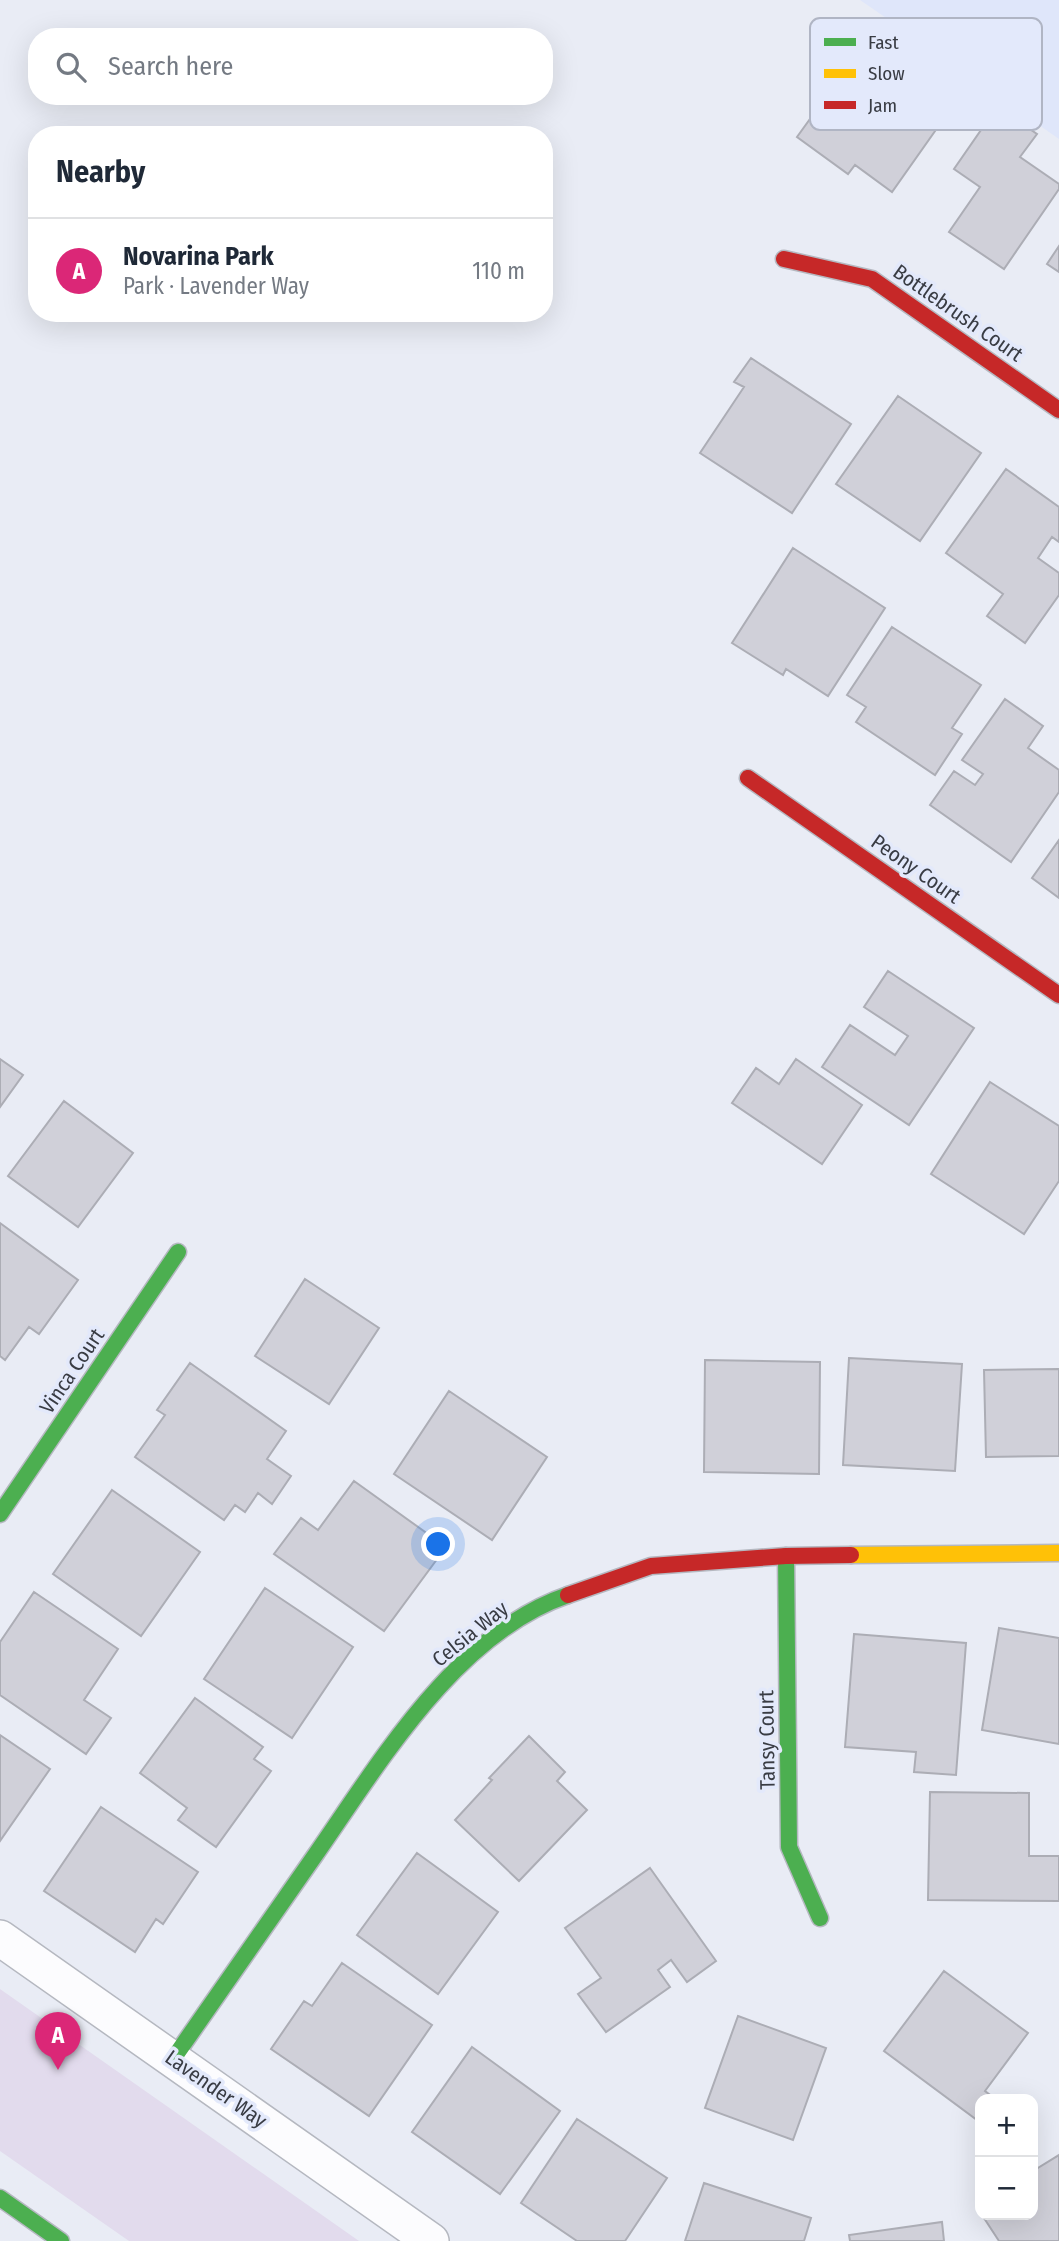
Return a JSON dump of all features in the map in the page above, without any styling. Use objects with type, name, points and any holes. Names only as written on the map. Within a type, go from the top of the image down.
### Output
[{"type":"street","name":"Bottlebrush Court","points":[[784,259],[872,279],[1059,410]]},
{"type":"street","name":"Peony Court","points":[[748,778],[1059,995]]},
{"type":"street","name":"Vinca Court","points":[[0,1514],[178,1252]]},
{"type":"street","name":"Celsia Way","points":[[173,2059],[403,1731],[441,1683],[505,1627],[558,1598],[651,1566],[786,1556],[1059,1553]]},
{"type":"street","name":"Tansy Court","points":[[786,1556],[789,1847],[820,1918]]},
{"type":"street","name":"Lavender Way","points":[[0,1938],[431,2241]]},
{"type":"street","points":[[0,2198],[61,2241]]},
{"type":"shaded area","points":[[860,0],[1059,0],[1059,139],[1042,127],[1042,18],[886,18]]},
{"type":"shaded area","points":[[0,1989],[359,2241],[129,2241],[0,2151]]},
{"type":"building","points":[[810,119],[810,130],[936,130],[892,192],[855,165],[848,174],[797,137]]},
{"type":"building","points":[[981,130],[1031,130],[1037,134],[1020,157],[1059,184],[1059,189],[1004,269],[949,232],[980,187],[954,169]]},
{"type":"building","points":[[1059,246],[1059,272],[1047,264]]},
{"type":"building","points":[[751,358],[851,424],[792,513],[700,453],[744,387],[734,382]]},
{"type":"building","points":[[898,396],[981,453],[920,541],[836,484]]},
{"type":"building","points":[[1006,469],[1059,507],[1059,542],[1052,537],[1038,558],[1059,573],[1059,595],[1025,643],[987,616],[1003,594],[946,553]]},
{"type":"building","points":[[793,548],[885,608],[828,696],[786,669],[783,675],[732,643]]},
{"type":"building","points":[[892,627],[981,685],[952,728],[962,734],[935,775],[856,722],[866,707],[847,695]]},
{"type":"building","points":[[1005,699],[1043,726],[1028,748],[1059,770],[1059,792],[1011,862],[930,805],[954,771],[975,785],[983,774],[962,760]]},
{"type":"building","points":[[1059,840],[1059,898],[1032,878]]},
{"type":"building","points":[[888,971],[974,1028],[909,1125],[822,1067],[850,1025],[895,1055],[908,1036],[864,1007]]},
{"type":"building","points":[[0,1059],[23,1075],[0,1107]]},
{"type":"building","points":[[796,1059],[862,1105],[822,1164],[732,1103],[756,1068],[779,1084]]},
{"type":"building","points":[[990,1082],[1059,1126],[1059,1181],[1024,1234],[931,1174]]},
{"type":"building","points":[[64,1101],[133,1153],[78,1227],[8,1176]]},
{"type":"building","points":[[0,1223],[78,1280],[39,1334],[29,1327],[5,1360],[0,1356]]},
{"type":"building","points":[[305,1279],[379,1328],[329,1404],[255,1356]]},
{"type":"building","points":[[849,1358],[962,1364],[955,1471],[843,1465]]},
{"type":"building","points":[[705,1360],[820,1362],[819,1474],[704,1472]]},
{"type":"building","points":[[190,1363],[286,1431],[267,1459],[291,1476],[272,1504],[258,1493],[245,1512],[235,1505],[224,1520],[135,1457],[165,1415],[157,1410]]},
{"type":"building","points":[[1059,1369],[1059,1456],[986,1457],[984,1370]]},
{"type":"building","points":[[449,1391],[547,1457],[492,1540],[394,1474]]},
{"type":"building","points":[[354,1481],[446,1547],[384,1631],[274,1554],[301,1518],[318,1530]]},
{"type":"building","points":[[112,1490],[200,1552],[141,1636],[53,1574]]},
{"type":"building","points":[[265,1588],[353,1647],[292,1738],[204,1679]]},
{"type":"building","points":[[34,1592],[118,1649],[84,1700],[111,1718],[86,1754],[0,1695],[0,1642]]},
{"type":"building","points":[[999,1628],[1059,1638],[1059,1744],[982,1730]]},
{"type":"building","points":[[854,1634],[966,1643],[956,1775],[914,1772],[916,1752],[845,1747]]},
{"type":"building","points":[[195,1698],[263,1747],[254,1759],[271,1771],[216,1847],[178,1820],[187,1808],[140,1773]]},
{"type":"building","points":[[0,1735],[50,1769],[0,1841]]},
{"type":"building","points":[[529,1736],[565,1772],[557,1781],[587,1810],[519,1881],[455,1820],[492,1780],[489,1778]]},
{"type":"building","points":[[930,1792],[1029,1793],[1029,1856],[1059,1856],[1059,1901],[928,1900]]},
{"type":"building","points":[[101,1807],[198,1872],[163,1924],[156,1919],[135,1952],[44,1891]]},
{"type":"building","points":[[417,1853],[498,1912],[438,1994],[357,1935]]},
{"type":"building","points":[[650,1868],[716,1961],[687,1982],[671,1960],[658,1970],[670,1987],[606,2032],[578,1994],[601,1978],[565,1928]]},
{"type":"building","points":[[342,1963],[432,2025],[369,2116],[271,2049],[304,2001],[312,2006]]},
{"type":"building","points":[[944,1971],[1028,2033],[985,2091],[989,2094],[975,2094],[975,2119],[884,2051]]},
{"type":"building","points":[[738,2016],[826,2048],[793,2140],[705,2108]]},
{"type":"building","points":[[472,2047],[560,2111],[500,2194],[412,2132]]},
{"type":"building","points":[[577,2119],[667,2178],[625,2241],[577,2241],[521,2203]]},
{"type":"building","points":[[1059,2155],[1059,2241],[999,2241],[985,2220],[1038,2220],[1038,2168]]},
{"type":"building","points":[[704,2183],[811,2218],[804,2241],[685,2241]]},
{"type":"building","points":[[942,2222],[944,2241],[850,2241],[849,2235]]},
{"type":"traffic: fast","points":[[0,1514],[178,1252]]},
{"type":"traffic: fast","points":[[786,1556],[789,1847],[820,1918]]},
{"type":"traffic: fast","points":[[173,2059],[367,1780],[424,1704],[456,1669],[490,1639],[528,1613],[568,1595]]},
{"type":"traffic: fast","points":[[0,2198],[61,2241]]},
{"type":"traffic: slow","points":[[851,1555],[1059,1553]]},
{"type":"traffic: jam","points":[[784,259],[872,279],[1059,410]]},
{"type":"traffic: jam","points":[[748,778],[1059,995]]},
{"type":"traffic: jam","points":[[568,1595],[651,1566],[786,1556],[851,1555]]},
{"type":"place","name":"Novarina Park","points":[[58,2070]]}]
